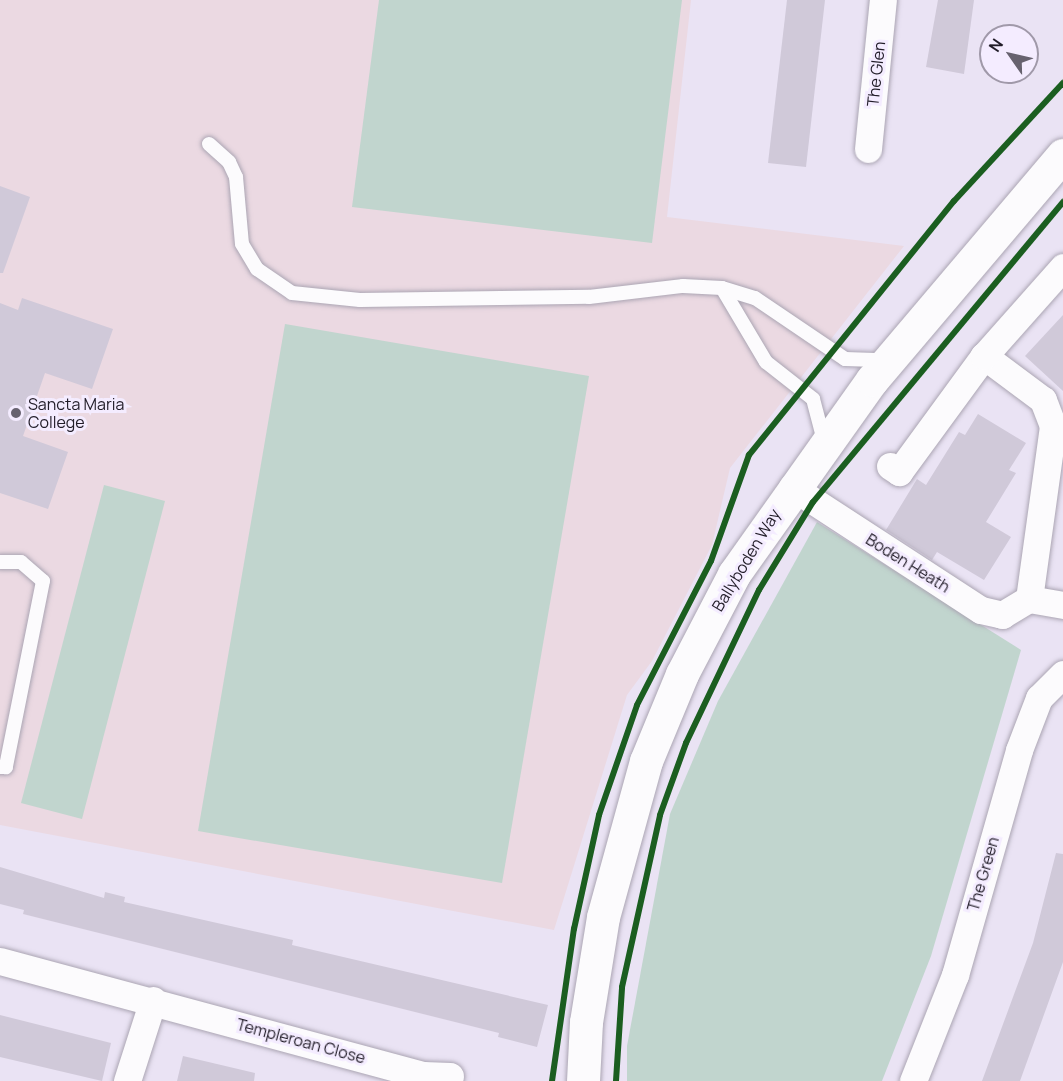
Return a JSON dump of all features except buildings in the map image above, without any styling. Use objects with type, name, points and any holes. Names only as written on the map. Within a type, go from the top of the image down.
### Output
[{"type":"main road","name":"Ballyboden Way","points":[[583,1081],[586,1022],[603,917],[646,761],[682,674],[734,574],[825,442],[888,360],[1063,154]]},
{"type":"street","name":"The Glen","points":[[868,149],[884,0]]},
{"type":"street","points":[[890,466],[899,472],[984,356],[1063,267]]},
{"type":"street","points":[[984,356],[1043,400],[1053,426],[1029,599],[1063,605]]},
{"type":"street","name":"Boden Heath","points":[[792,488],[981,609],[1002,615],[1029,599]]},
{"type":"street","name":"The Green","points":[[913,1081],[955,975],[1023,740],[1038,698],[1063,674]]},
{"type":"street","name":"Templeroan Close","points":[[0,961],[153,1000],[423,1075],[450,1076]]},
{"type":"street","points":[[127,1081],[153,1000]]},
{"type":"lane","points":[[209,144],[229,162],[236,177],[242,244],[257,269],[292,293],[360,300],[589,297],[683,286],[722,288],[755,298],[844,359],[888,360]]},
{"type":"lane","points":[[722,288],[766,362],[813,399],[825,442]]},
{"type":"lane","points":[[0,562],[21,562],[43,581],[6,767],[0,767]]},
{"type":"shaded area","name":"Sancta Maria College","points":[[0,0],[691,0],[667,217],[904,246],[730,468],[712,545],[652,661],[627,695],[554,930],[0,825]]},
{"type":"green space","points":[[379,0],[682,0],[652,243],[352,207]]},
{"type":"green space","points":[[285,324],[589,376],[502,883],[198,831]]},
{"type":"green space","points":[[104,485],[165,501],[82,819],[21,803]]},
{"type":"green space","points":[[817,522],[1021,650],[931,956],[882,1081],[627,1081],[627,1046],[670,814],[718,701]]},
{"type":"cycle path","points":[[552,1081],[574,929],[599,815],[637,705],[711,561],[749,455],[954,201],[1063,83]]},
{"type":"cycle path","points":[[616,1081],[622,987],[660,815],[686,743],[759,590],[813,502],[1063,202]]},
{"type":"place","name":"Sancta Maria College","points":[[16,413]]}]
